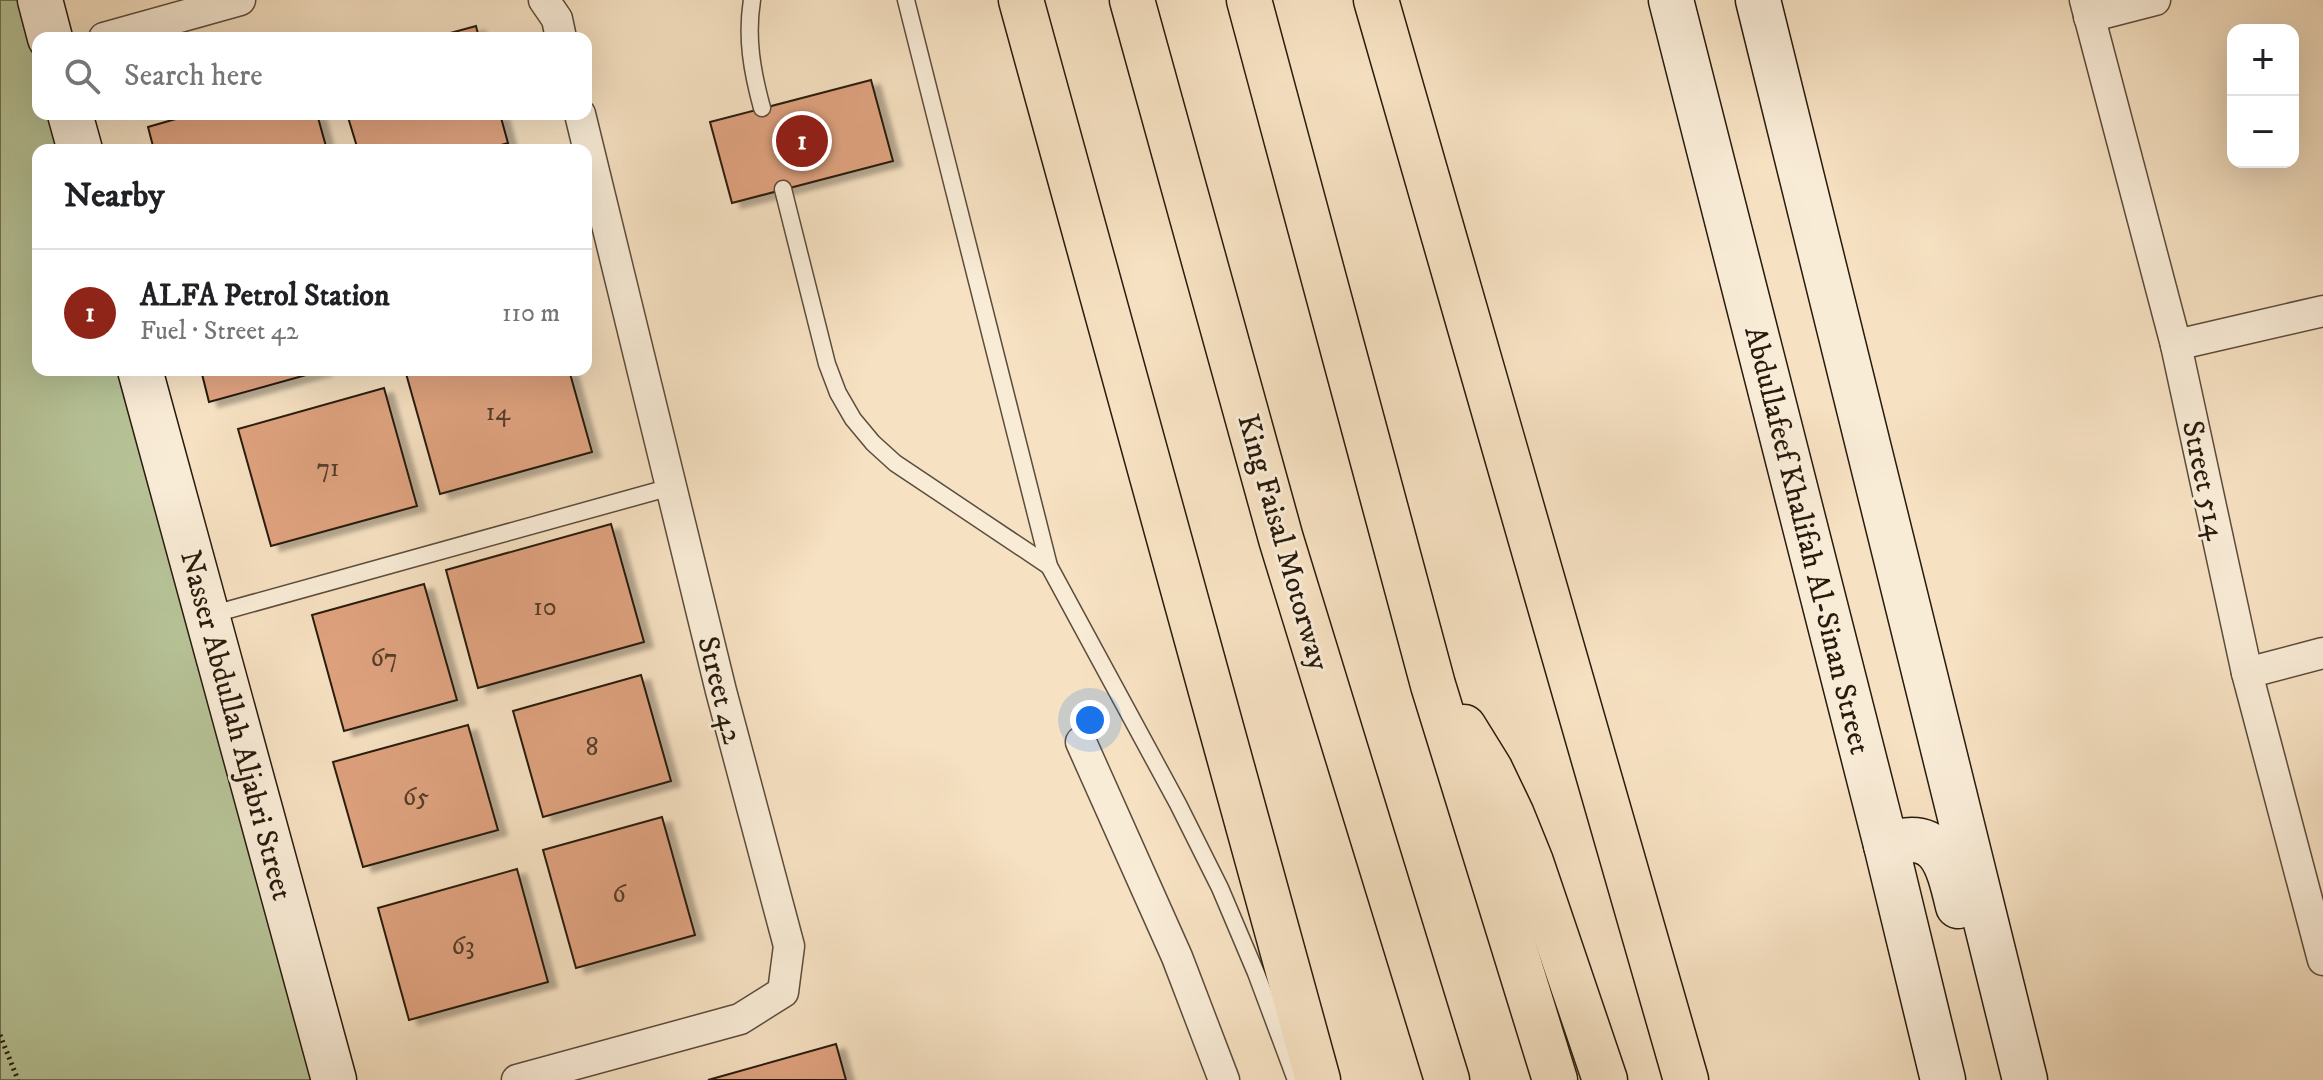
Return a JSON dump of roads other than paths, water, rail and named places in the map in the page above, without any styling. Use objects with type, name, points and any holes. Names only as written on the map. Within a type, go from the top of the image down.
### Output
[{"type":"main road","points":[[1021,0],[1318,1080]]},
{"type":"main road","name":"King Faisal Motorway","points":[[1132,0],[1281,539],[1447,1080]]},
{"type":"main road","points":[[1249,0],[1433,685],[1555,1080]]},
{"type":"main road","points":[[1376,0],[1686,1080]]},
{"type":"main road","points":[[1433,685],[1490,769],[1512,815],[1605,1080]]},
{"type":"street","points":[[40,0],[48,32]]},
{"type":"street","points":[[125,32],[240,0]]},
{"type":"street","points":[[544,0],[557,19],[560,32]]},
{"type":"street","name":"Abdullafeef Khalifah Al-Sinan Street","points":[[1671,0],[1943,1080]]},
{"type":"street","points":[[1758,0],[2023,1080]]},
{"type":"street","points":[[2087,9],[2155,0]]},
{"type":"street","name":"Street 514","points":[[2087,9],[2176,345],[2247,673],[2323,960]]},
{"type":"street","points":[[72,120],[78,144]]},
{"type":"street","name":"Street 42","points":[[581,120],[587,144]]},
{"type":"street","name":"Street 42","points":[[517,1080],[740,1019],[783,992],[789,946],[721,691],[592,163]]},
{"type":"street","points":[[2176,345],[2323,311]]},
{"type":"street","name":"Nasser Abdullah Aljabri Street","points":[[142,376],[334,1080]]},
{"type":"street","points":[[2247,673],[2323,653]]},
{"type":"street","points":[[1081,742],[1177,957],[1224,1080]]},
{"type":"street","points":[[1886,845],[1914,840],[1928,844],[1945,859],[1980,995],[1991,1026],[2023,1080]]},
{"type":"lane","points":[[752,0],[749,51],[762,108]]},
{"type":"lane","points":[[906,0],[1049,566],[1220,888],[1296,1080]]},
{"type":"lane","points":[[783,189],[827,364],[838,393],[853,419],[895,463],[1049,566]]},
{"type":"lane","points":[[207,616],[671,487]]},
{"type":"place","name":"ALFA Petrol Station","points":[[802,141]]}]
